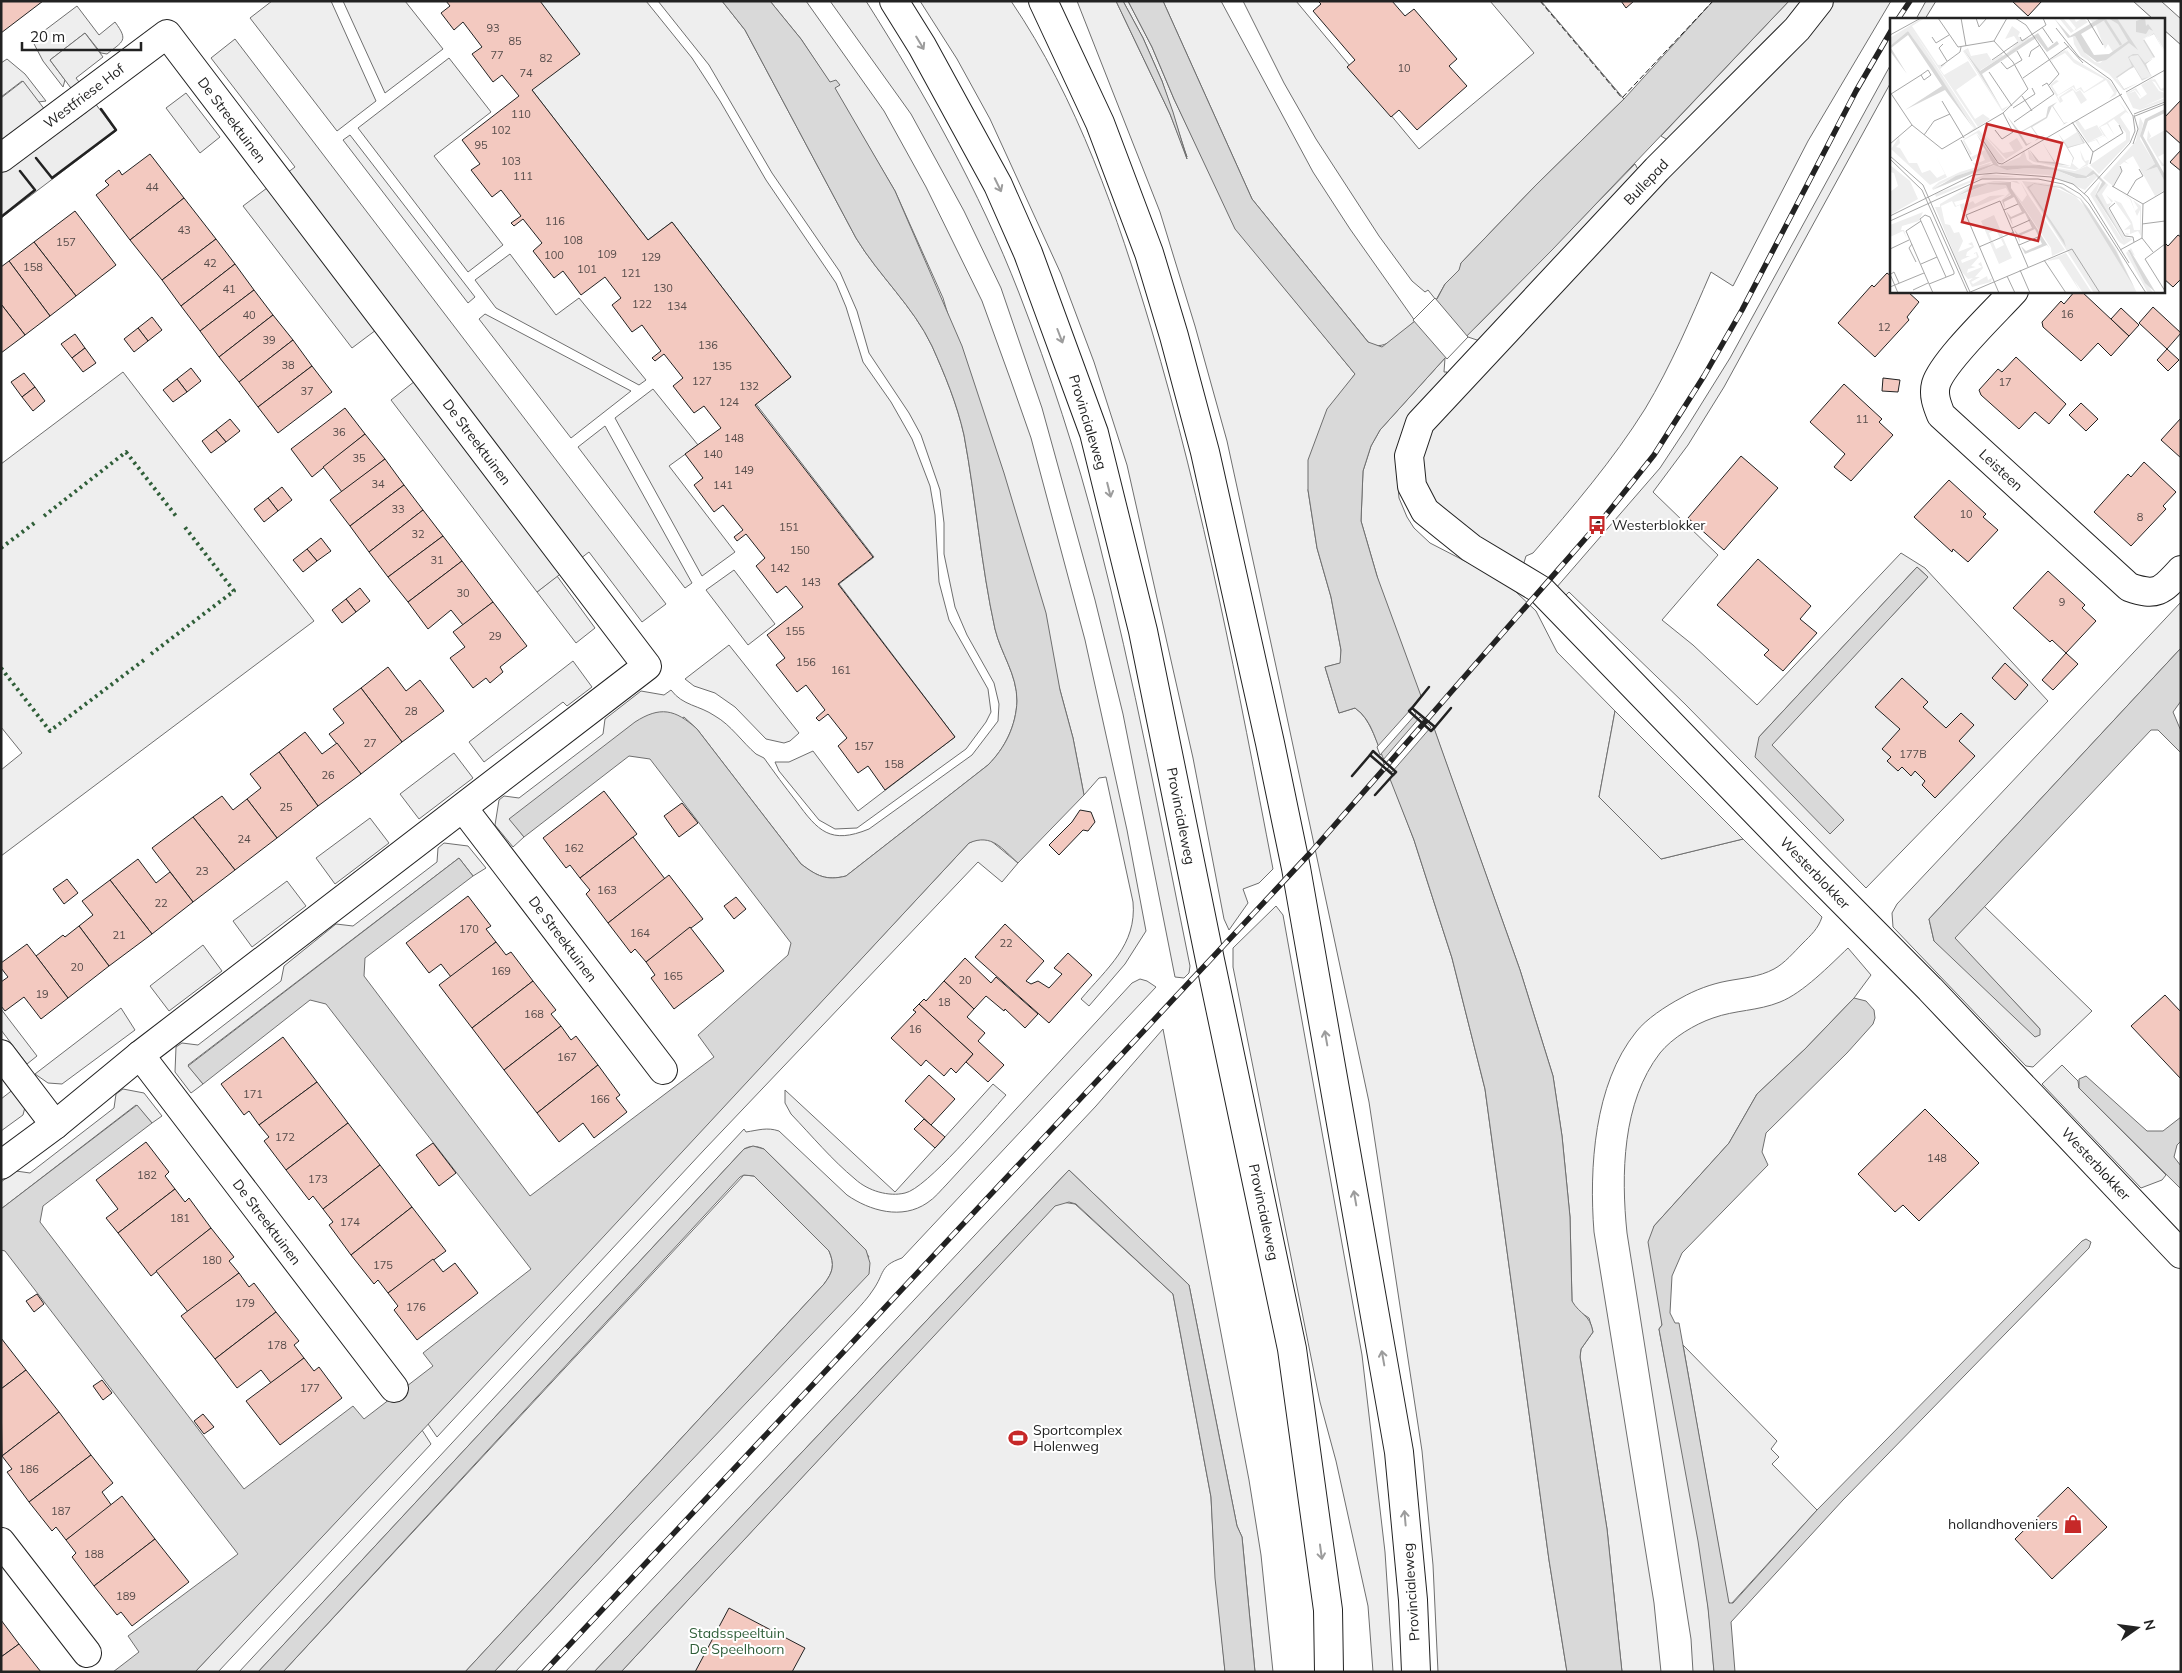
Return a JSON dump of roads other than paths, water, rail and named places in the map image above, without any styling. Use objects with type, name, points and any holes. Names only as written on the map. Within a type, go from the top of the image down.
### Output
[{"type":"street","name":"Provincialeweg","points":[[894,1],[922,46],[998,185],[1028,253],[1094,432],[1143,631],[1292,1349],[1328,1610],[1329,1672]]},
{"type":"street","name":"Provincialeweg","points":[[1043,1],[1100,124],[1152,262],[1205,452],[1264,714],[1297,878],[1399,1452],[1413,1600],[1416,1672]]},
{"type":"street","name":"Bullepad","points":[[1474,363],[1658,169],[1797,29],[1819,1]]},
{"type":"street","name":"Westfriese Hof","points":[[1,158],[167,34]]},
{"type":"street","name":"De Streektuinen","points":[[1,1165],[55,1125],[140,1055],[647,666],[167,34]]},
{"type":"street","name":"Leisteen","points":[[2013,292],[1944,368],[1936,385],[1936,400],[1941,415],[2129,587],[2147,594],[2165,588],[2181,570]]},
{"type":"street","name":"Westerblokker","points":[[1474,363],[1420,424],[1409,456],[1412,486],[1426,511],[1470,548],[1541,590],[1930,989],[2181,1254]]},
{"type":"street","name":"De Streektuinen","points":[[463,808],[663,1070]]},
{"type":"street","points":[[1,1054],[55,1125]]},
{"type":"street","name":"De Streektuinen","points":[[140,1055],[394,1388]]},
{"type":"street","points":[[1,1542],[87,1653]]},
{"type":"railway","points":[[1899,18],[1910,1]]},
{"type":"railway","points":[[544,1672],[1312,851],[1606,515],[1654,455],[1704,376],[1742,310],[1856,91],[1890,33]]},
{"type":"place","name":"Westerblokker","points":[[1597,525]]},
{"type":"place","name":"Sportcomplex Holenweg","points":[[1018,1438]]},
{"type":"place","name":"hollandhoveniers","points":[[2073,1524]]},
{"type":"park label","name":"Stadsspeeltuin De Speelhoorn","points":[[737,1642]]}]
